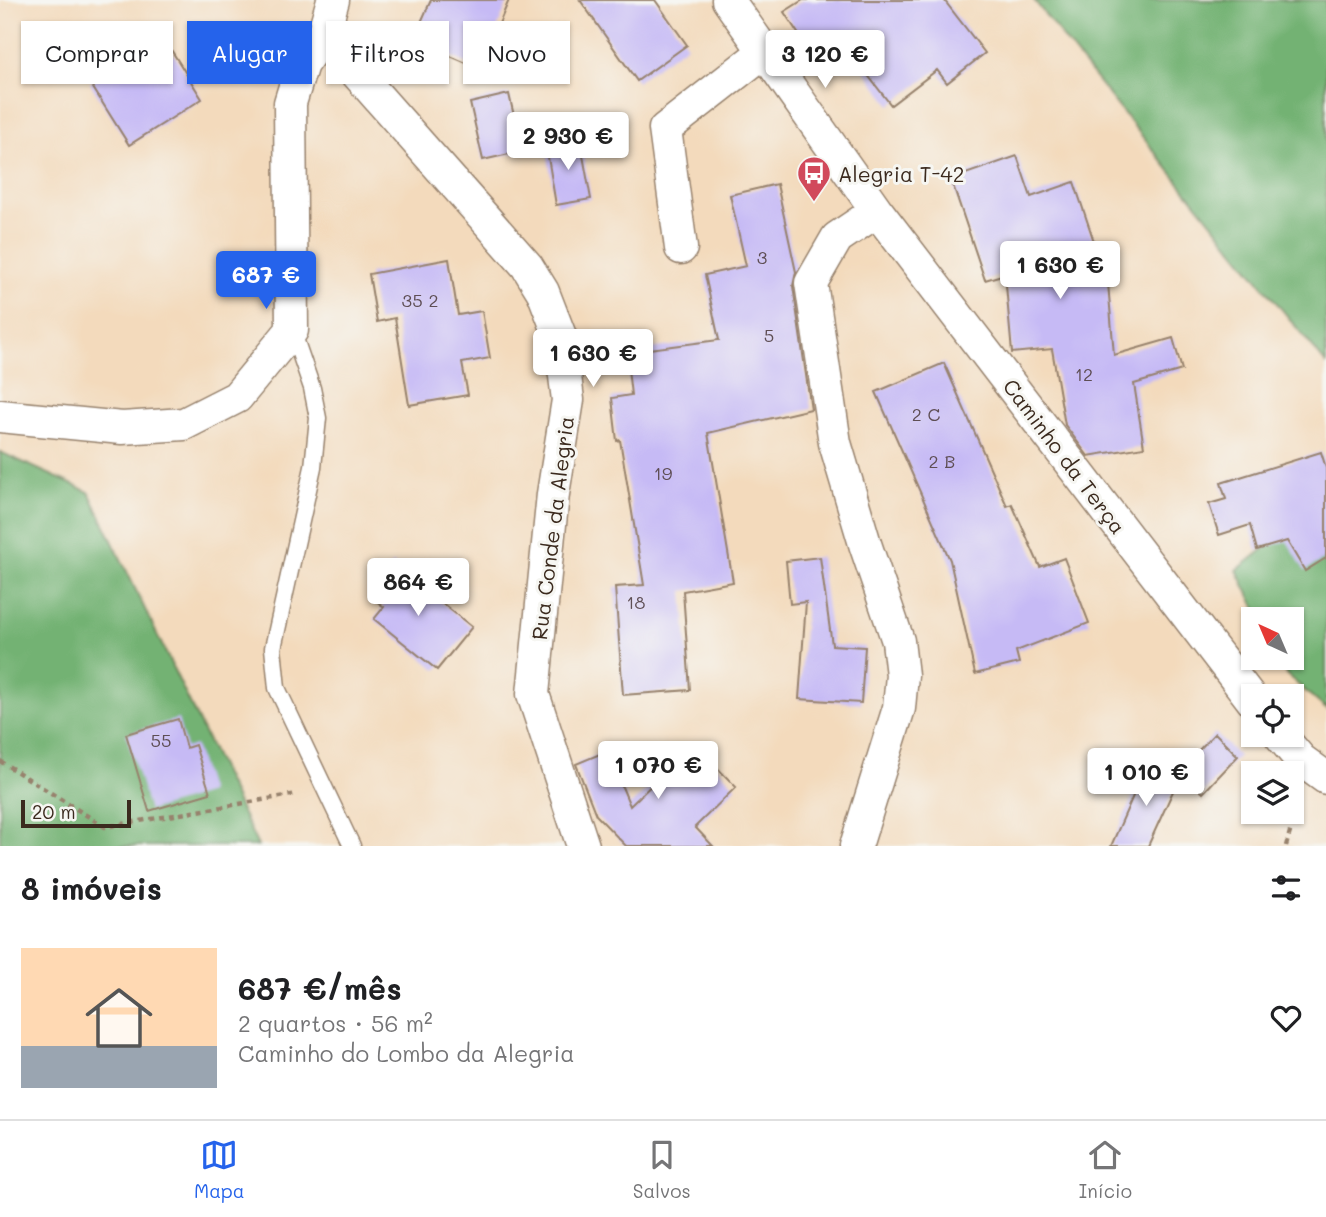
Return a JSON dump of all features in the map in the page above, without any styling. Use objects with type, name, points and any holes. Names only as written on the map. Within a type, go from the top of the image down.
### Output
[{"type":"street","points":[[0,416],[122,428],[184,424],[237,397],[292,330],[290,103],[302,64],[323,35],[333,0]]},
{"type":"street","name":"Caminho da Terça","points":[[728,0],[877,211],[1241,685]]},
{"type":"street","name":"Rua Conde da Alegria","points":[[323,35],[527,266],[542,292],[560,336],[568,400],[553,494],[533,694],[583,846]]},
{"type":"street","points":[[681,248],[665,129],[765,51]]},
{"type":"street","points":[[856,846],[899,708],[902,674],[898,640],[865,544],[835,443],[811,283],[837,239],[877,211]]},
{"type":"street","points":[[1290,747],[1301,760],[1326,778]]},
{"type":"lane","points":[[292,330],[312,388],[318,418],[313,467],[273,648],[277,688],[352,846]]},
{"type":"path","points":[[0,761],[105,827],[326,789]]},
{"type":"path","points":[[1286,846],[1292,824]]},
{"type":"green space","points":[[1034,0],[1326,0],[1326,364],[1074,52]]},
{"type":"green space","points":[[0,452],[89,492],[258,846],[0,846]]},
{"type":"green space","points":[[1326,500],[1326,709],[1304,690],[1304,684],[1297,684],[1285,670],[1304,670],[1304,607],[1255,607],[1237,570]]},
{"type":"building","points":[[431,0],[509,0],[500,21],[463,21],[463,62],[449,56],[449,21],[422,21]]},
{"type":"building","points":[[580,0],[655,0],[687,45],[637,81]]},
{"type":"building","points":[[803,0],[944,0],[985,53],[947,83],[937,70],[891,105],[839,38],[813,56],[784,12]]},
{"type":"building","points":[[173,53],[187,75],[187,84],[193,84],[202,99],[129,145],[91,84],[173,84]]},
{"type":"building","points":[[509,94],[522,151],[483,160],[470,103]]},
{"type":"building","points":[[580,139],[591,199],[556,205],[546,145]]},
{"type":"building","points":[[1017,156],[1031,197],[1074,182],[1108,283],[1114,355],[1173,338],[1182,370],[1134,384],[1144,447],[1088,456],[1065,425],[1052,349],[1012,353],[1005,274],[985,280],[951,179]]},
{"type":"building","points":[[777,184],[796,272],[793,286],[811,409],[708,433],[733,582],[683,591],[690,690],[623,695],[615,587],[644,585],[620,440],[617,441],[612,398],[631,395],[626,352],[719,340],[705,275],[746,266],[730,195]]},
{"type":"building","points":[[449,259],[458,315],[482,311],[490,358],[462,363],[468,395],[409,405],[395,318],[377,322],[369,274]]},
{"type":"building","points":[[944,363],[1007,506],[1012,504],[1040,567],[1064,558],[1089,623],[1016,651],[1019,663],[975,674],[950,560],[876,392]]},
{"type":"building","points":[[1321,452],[1326,468],[1326,558],[1305,571],[1287,541],[1257,550],[1250,525],[1219,535],[1209,504],[1226,499],[1221,483]]},
{"type":"building","points":[[820,557],[832,645],[865,647],[861,703],[799,699],[806,602],[790,604],[786,561]]},
{"type":"building","points":[[393,564],[472,627],[437,670],[374,619],[384,607],[369,595]]},
{"type":"building","points":[[178,719],[186,748],[195,745],[210,793],[149,811],[126,734]]},
{"type":"building","points":[[1215,733],[1238,756],[1203,793],[1179,771]]},
{"type":"building","points":[[694,744],[736,787],[695,827],[713,846],[626,846],[596,815],[576,764],[607,751],[630,806]]},
{"type":"building","points":[[1147,764],[1179,778],[1148,846],[1111,846]]},
{"type":"place","name":"Alegria T-42","points":[[814,203]]}]
